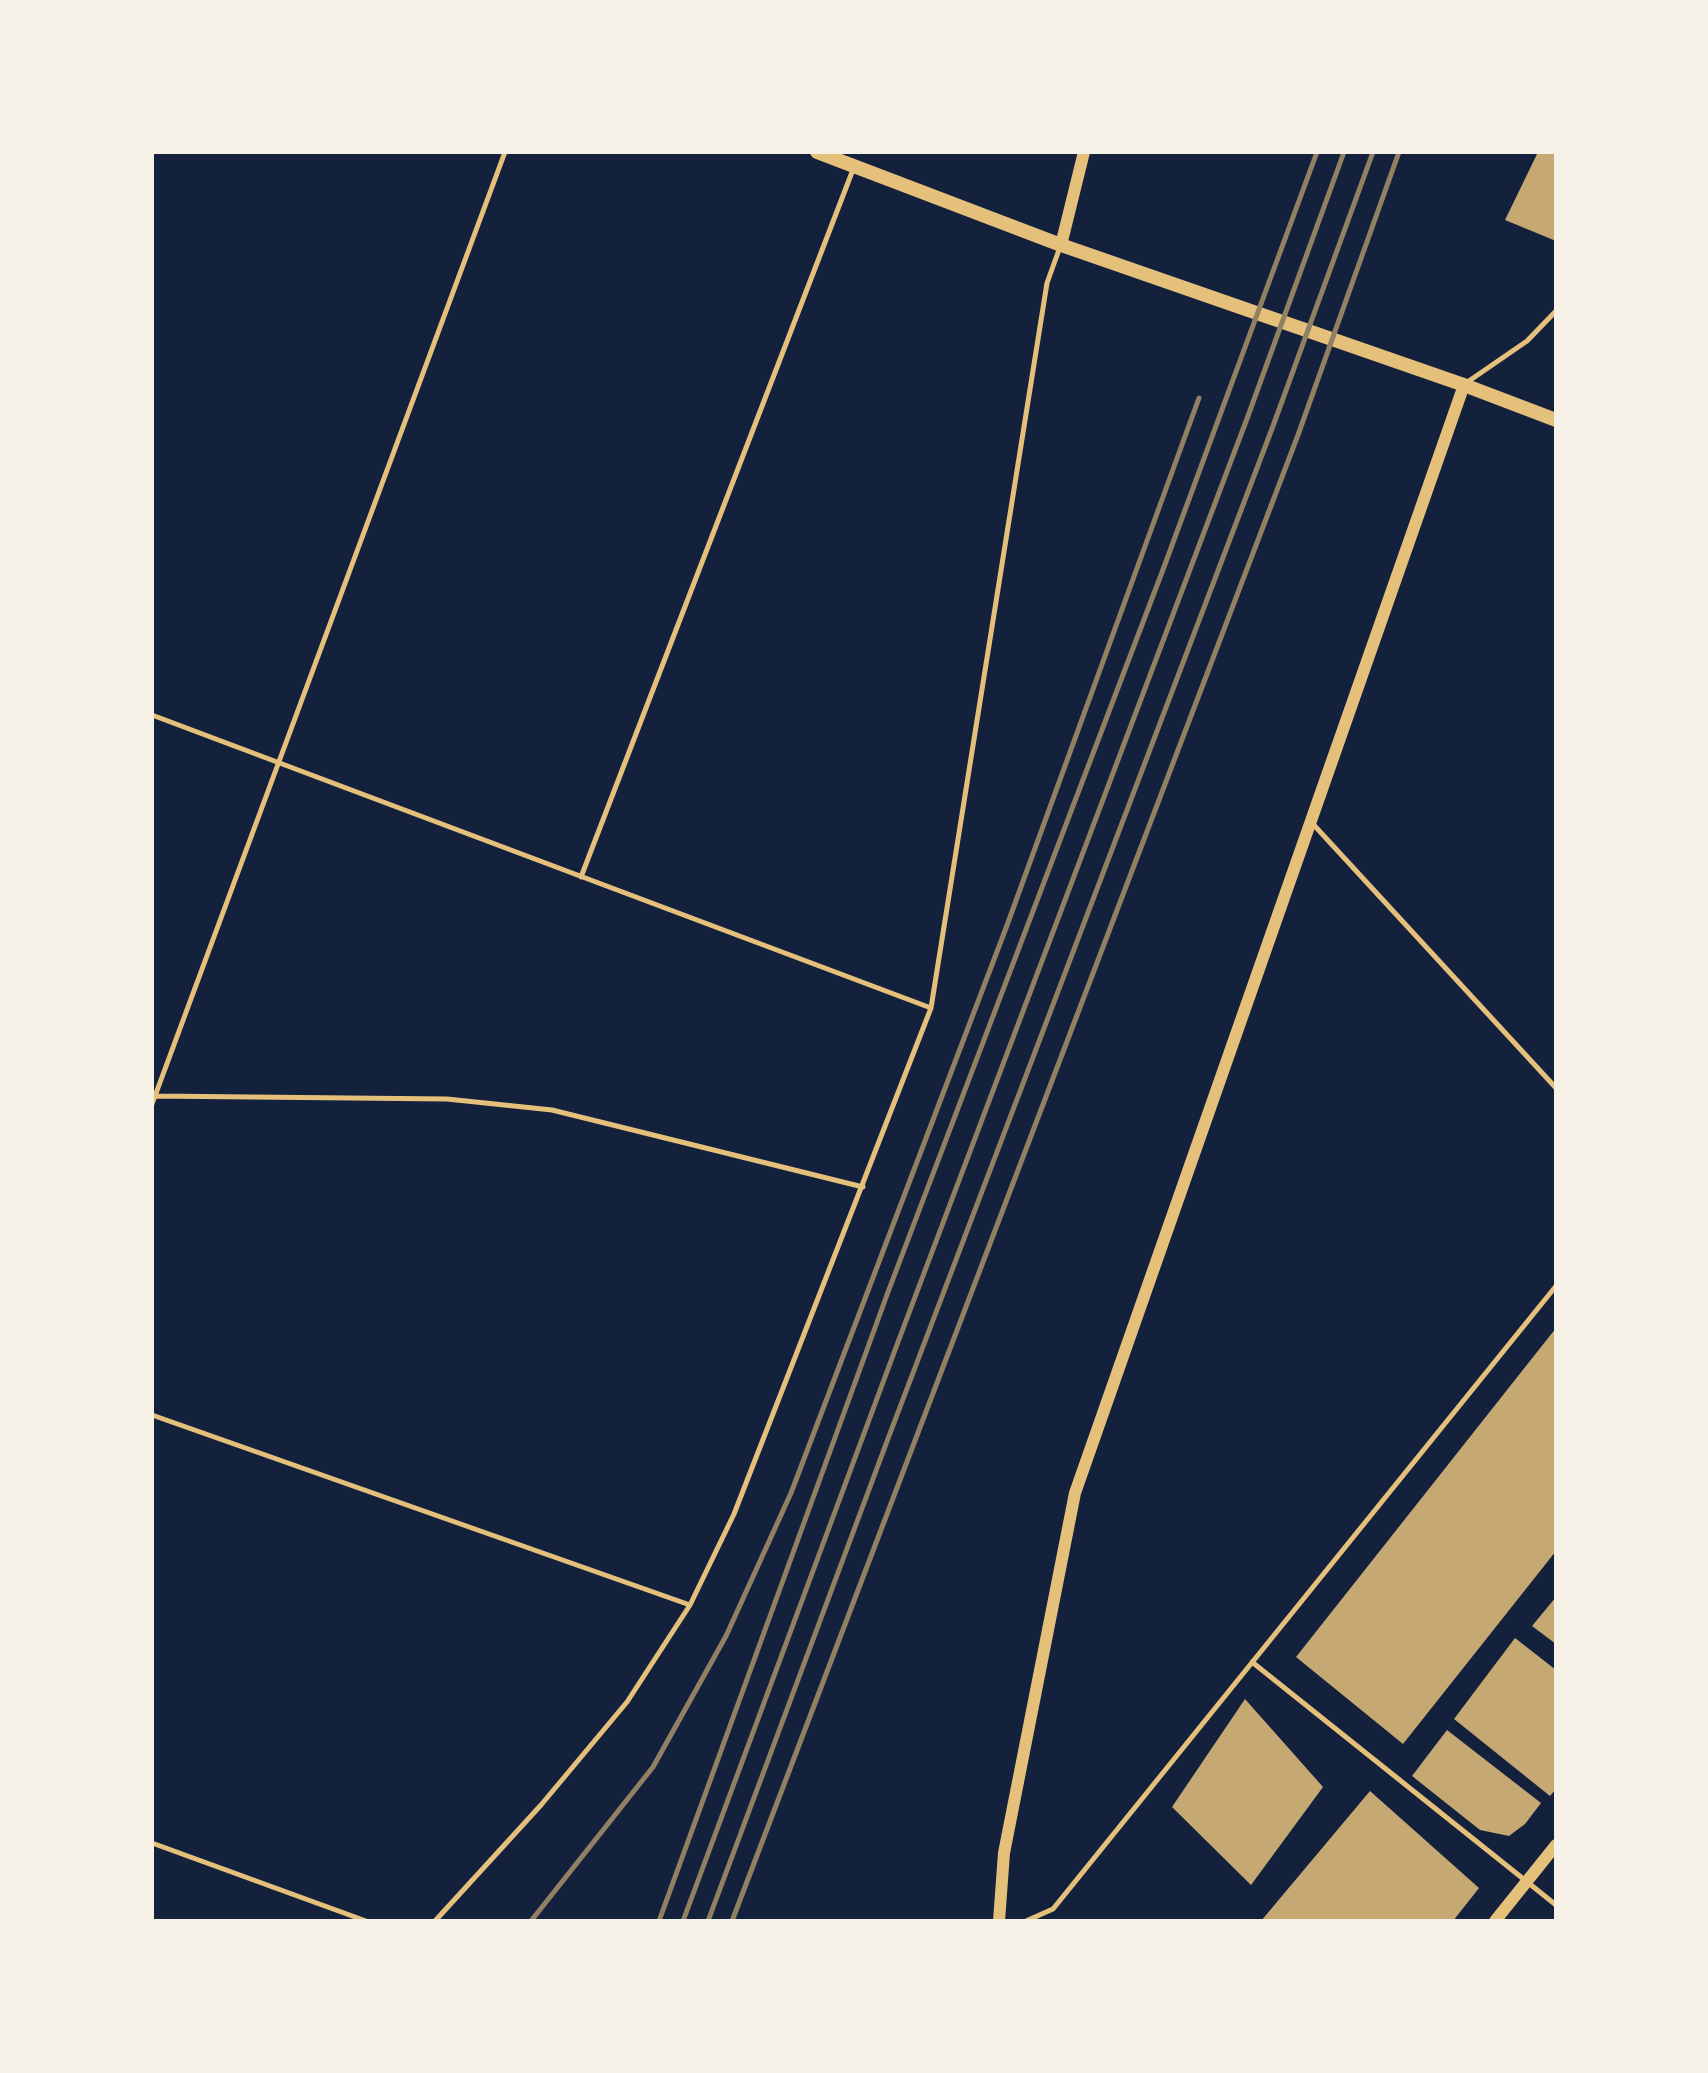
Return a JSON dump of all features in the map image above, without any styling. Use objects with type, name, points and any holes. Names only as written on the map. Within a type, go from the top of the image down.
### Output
[{"type":"main road","points":[[817,152],[1061,244],[1464,384],[1556,420]]},
{"type":"street","points":[[1061,244],[1084,152]]},
{"type":"street","points":[[999,1921],[1004,1853],[1075,1493],[1464,384]]},
{"type":"street","points":[[1495,1921],[1556,1845]]},
{"type":"lane","points":[[152,1104],[505,152]]},
{"type":"lane","points":[[581,877],[854,166]]},
{"type":"lane","points":[[435,1921],[541,1805],[627,1702],[690,1605],[734,1514],[931,1008],[1047,283],[1061,244]]},
{"type":"lane","points":[[1464,384],[1527,341],[1556,311]]},
{"type":"lane","points":[[152,715],[931,1008]]},
{"type":"lane","points":[[1310,821],[1556,1088]]},
{"type":"lane","points":[[155,1096],[447,1099],[552,1110],[863,1188]]},
{"type":"lane","points":[[1026,1921],[1053,1909],[1556,1286]]},
{"type":"lane","points":[[152,1415],[690,1605]]},
{"type":"lane","points":[[1252,1662],[1556,1905]]},
{"type":"lane","points":[[152,1843],[366,1921]]},
{"type":"building","points":[[1538,152],[1556,152],[1556,241],[1505,220]]},
{"type":"building","points":[[1556,1328],[1556,1551],[1403,1744],[1296,1657]]},
{"type":"building","points":[[1556,1597],[1556,1644],[1532,1626]]},
{"type":"building","points":[[1515,1638],[1556,1670],[1556,1789],[1550,1796],[1454,1719]]},
{"type":"building","points":[[1245,1699],[1323,1787],[1251,1885],[1172,1807]]},
{"type":"building","points":[[1447,1730],[1541,1803],[1525,1824],[1509,1836],[1480,1830],[1412,1776]]},
{"type":"building","points":[[1370,1791],[1479,1888],[1453,1921],[1261,1921]]},
{"type":"railway","points":[[659,1921],[888,1292],[1164,567],[1317,152]]},
{"type":"railway","points":[[683,1921],[898,1342],[1248,416],[1344,152]]},
{"type":"railway","points":[[708,1921],[889,1436],[1273,426],[1373,152]]},
{"type":"railway","points":[[732,1921],[1298,435],[1399,152]]},
{"type":"railway","points":[[531,1921],[653,1767],[726,1636],[791,1493],[1006,928],[1199,398]]}]
